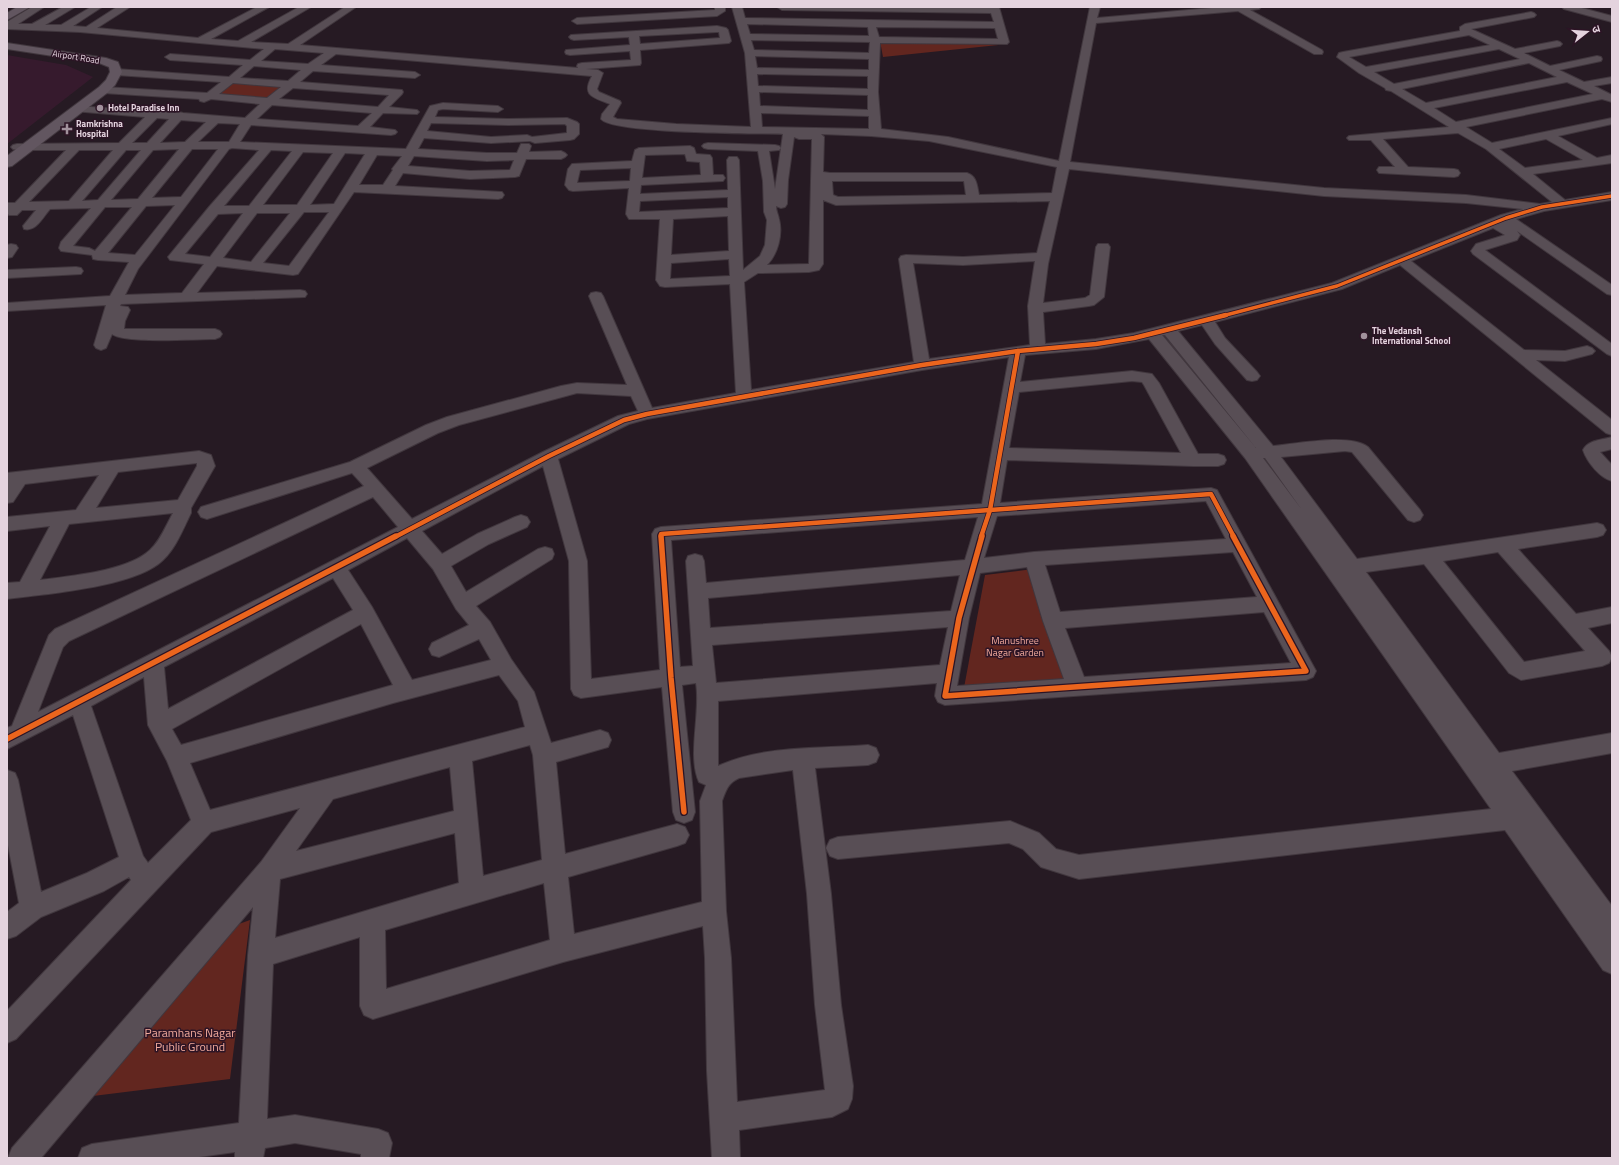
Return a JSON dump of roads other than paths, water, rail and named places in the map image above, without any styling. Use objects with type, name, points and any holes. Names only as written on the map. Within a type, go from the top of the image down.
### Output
[{"type":"main road","points":[[7,12],[17,7]]},
{"type":"main road","points":[[7,17],[26,7]]},
{"type":"main road","name":"Airport Road","points":[[7,46],[102,60],[114,65],[116,72],[111,82],[103,90],[22,147],[7,155]]},
{"type":"main road","name":"Airport Road","points":[[7,51],[86,62],[103,67],[106,73],[103,82],[22,147],[7,163]]},
{"type":"street","points":[[7,26],[39,7]]},
{"type":"street","points":[[87,30],[125,7],[122,7]]},
{"type":"street","points":[[200,41],[264,7]]},
{"type":"street","points":[[240,44],[306,7]]},
{"type":"street","points":[[289,48],[351,7]]},
{"type":"street","points":[[578,66],[637,65],[633,7]]},
{"type":"street","points":[[577,21],[717,13],[720,11],[720,7]]},
{"type":"street","points":[[737,7],[750,53],[757,130]]},
{"type":"street","points":[[745,36],[1004,42],[994,8],[782,7]]},
{"type":"street","points":[[1038,349],[1036,335],[1037,284],[1064,165],[1095,7]]},
{"type":"street","points":[[1092,21],[1256,7]]},
{"type":"street","points":[[1568,7],[1580,7]]},
{"type":"street","points":[[1568,7],[1612,19]]},
{"type":"street","points":[[36,26],[70,8],[94,9]]},
{"type":"street","points":[[870,8],[871,24],[875,40],[873,73],[875,132]]},
{"type":"street","points":[[1235,8],[1318,52]]},
{"type":"street","points":[[63,28],[94,9]]},
{"type":"street","points":[[1531,15],[1464,28],[1608,97]]},
{"type":"street","points":[[741,21],[999,25]]},
{"type":"street","points":[[7,26],[63,28],[200,41],[431,58],[598,73],[591,88],[595,94],[616,103],[606,117],[615,122],[673,128],[757,130],[788,138]]},
{"type":"street","points":[[570,52],[726,41],[723,30],[720,29],[574,37]]},
{"type":"street","points":[[1470,32],[1343,55],[1342,57],[1390,88],[1460,127],[1490,146],[1562,203]]},
{"type":"street","points":[[1482,37],[1496,34]]},
{"type":"street","points":[[1515,52],[1558,44]]},
{"type":"street","points":[[1363,71],[1500,46]]},
{"type":"street","points":[[89,252],[66,246],[149,146],[180,115],[231,80],[272,47]]},
{"type":"street","points":[[101,345],[121,300],[132,268],[185,202],[225,147],[232,145],[248,121],[269,102],[311,67],[334,51]]},
{"type":"street","points":[[750,53],[875,56]]},
{"type":"street","points":[[170,57],[415,75]]},
{"type":"street","points":[[362,129],[431,58]]},
{"type":"street","points":[[1550,69],[1597,59]]},
{"type":"street","points":[[1390,88],[1531,60]]},
{"type":"street","points":[[751,71],[873,73]]},
{"type":"street","points":[[116,72],[398,92]]},
{"type":"street","points":[[1423,107],[1569,78]]},
{"type":"street","points":[[1585,86],[1612,80]]},
{"type":"street","points":[[753,89],[873,92]]},
{"type":"street","points":[[103,90],[209,96],[269,102],[413,112]]},
{"type":"street","points":[[1353,138],[1460,127],[1608,97]]},
{"type":"street","points":[[387,189],[398,169],[410,153],[434,108],[439,106],[498,109]]},
{"type":"street","points":[[77,109],[180,115],[391,132]]},
{"type":"street","points":[[754,109],[874,113]]},
{"type":"street","points":[[398,169],[470,175],[515,173],[525,157],[531,139],[536,110]]},
{"type":"street","points":[[44,225],[66,205],[155,114]]},
{"type":"street","points":[[139,259],[98,256],[189,145],[216,118]]},
{"type":"street","points":[[419,134],[491,140],[569,138],[572,137],[573,134],[573,124],[571,122],[428,120]]},
{"type":"street","points":[[1490,146],[1612,121]]},
{"type":"street","points":[[715,133],[788,138],[875,132],[941,139],[1034,161],[1064,165],[1324,192],[1466,199],[1542,206]]},
{"type":"street","points":[[1548,135],[1596,162]]},
{"type":"street","points":[[708,146],[763,148],[788,138],[815,136],[818,138],[816,264],[814,267],[809,268],[755,269]]},
{"type":"street","points":[[1374,136],[1405,171]]},
{"type":"street","points":[[773,220],[780,214],[782,180],[788,138]]},
{"type":"street","points":[[22,147],[232,145],[487,157],[561,155]]},
{"type":"street","points":[[268,146],[175,257],[214,260],[254,267],[293,271],[338,208],[373,151]]},
{"type":"street","points":[[7,219],[12,207],[76,147]]},
{"type":"street","points":[[186,297],[255,209],[300,148]]},
{"type":"street","points":[[667,215],[663,280],[665,283],[738,280],[755,269],[766,258],[772,249],[773,220],[770,212],[768,181],[763,148]]},
{"type":"street","points":[[254,267],[265,251],[301,208],[341,150]]},
{"type":"street","points":[[707,178],[706,158],[691,158],[689,150],[640,151],[637,164],[632,216],[734,212]]},
{"type":"street","points":[[1524,172],[1612,159]]},
{"type":"street","points":[[733,160],[732,177],[735,250],[744,397]]},
{"type":"street","points":[[637,164],[576,167],[574,169],[571,185],[573,187],[732,177]]},
{"type":"street","points":[[1383,170],[1454,173]]},
{"type":"street","points":[[973,199],[970,180],[968,177],[825,175],[827,197],[830,200],[973,199],[1057,197]]},
{"type":"street","points":[[768,181],[782,180]]},
{"type":"street","points":[[350,188],[498,195]]},
{"type":"street","points":[[633,198],[733,193]]},
{"type":"street","points":[[13,736],[549,456],[624,420],[647,414],[922,365],[1018,351],[1096,344],[1161,332],[1337,286],[1500,220],[1542,206],[1612,196]]},
{"type":"street","points":[[12,207],[185,202]]},
{"type":"street","points":[[29,226],[46,206]]},
{"type":"street","points":[[213,210],[338,208]]},
{"type":"street","points":[[1500,220],[1612,291]]},
{"type":"street","points":[[1500,220],[1511,233],[1512,237],[1481,247],[1478,251],[1612,351]]},
{"type":"street","points":[[1036,308],[1090,302],[1095,300],[1097,297],[1103,247]]},
{"type":"street","points":[[664,254],[735,250]]},
{"type":"street","points":[[922,365],[906,259],[963,261],[1042,257]]},
{"type":"street","points":[[1402,260],[1612,429]]},
{"type":"street","points":[[7,274],[76,271]]},
{"type":"street","points":[[7,307],[186,297],[300,294]]},
{"type":"street","points":[[596,296],[647,414]]},
{"type":"street","points":[[121,300],[116,325],[118,332],[138,335],[215,334]]},
{"type":"street","points":[[1206,320],[1220,341],[1252,376]]},
{"type":"street","points":[[1161,332],[1353,567],[1612,927]]},
{"type":"street","points":[[684,812],[670,678],[661,534],[990,509],[1211,494],[1237,545],[1306,671],[945,696],[959,618],[972,567],[990,509],[1018,351]]},
{"type":"street","points":[[1521,355],[1565,356],[1587,351]]},
{"type":"street","points":[[1012,388],[1132,376],[1147,378],[1193,460]]},
{"type":"street","points":[[207,512],[356,466],[432,429],[453,421],[561,391],[577,388],[637,391]]},
{"type":"street","points":[[1612,443],[1596,447],[1591,450],[1593,456],[1612,475]]},
{"type":"street","points":[[1260,453],[1345,445],[1357,447],[1414,515]]},
{"type":"street","points":[[1260,453],[1511,818],[1612,960]]},
{"type":"street","points":[[999,454],[1218,460]]},
{"type":"street","points":[[549,456],[578,561],[582,689],[704,673]]},
{"type":"street","points":[[7,497],[14,479],[199,457],[205,459],[206,466],[182,508],[182,513],[160,551],[153,559],[143,565],[122,573],[7,591]]},
{"type":"street","points":[[356,466],[409,530],[440,564],[463,604],[482,628],[504,665],[527,698],[544,755],[563,949]]},
{"type":"street","points":[[26,589],[72,518],[113,467]]},
{"type":"street","points":[[13,736],[52,647],[62,636],[374,489]]},
{"type":"street","points":[[7,524],[175,506],[182,508]]},
{"type":"street","points":[[440,564],[484,539],[521,522]]},
{"type":"street","points":[[1353,567],[1597,530]]},
{"type":"street","points":[[697,591],[972,567],[1034,559],[1237,545]]},
{"type":"street","points":[[1503,545],[1607,662]]},
{"type":"street","points":[[463,604],[545,554]]},
{"type":"street","points":[[1428,556],[1519,670],[1523,671],[1607,662]]},
{"type":"street","points":[[1034,559],[1053,621],[1078,686]]},
{"type":"street","points":[[695,561],[704,673],[708,693],[706,750],[707,776]]},
{"type":"street","points":[[337,568],[365,613],[407,690]]},
{"type":"street","points":[[1053,621],[1269,604]]},
{"type":"street","points":[[159,725],[365,613]]},
{"type":"street","points":[[1572,623],[1612,615]]},
{"type":"street","points":[[702,637],[959,618]]},
{"type":"street","points":[[439,649],[482,628]]},
{"type":"street","points":[[153,663],[159,725],[176,757],[204,823]]},
{"type":"street","points":[[176,757],[407,690],[504,665]]},
{"type":"street","points":[[708,693],[949,673]]},
{"type":"street","points":[[80,702],[140,872]]},
{"type":"street","points":[[7,1030],[140,872],[204,823],[538,733]]},
{"type":"street","points":[[544,755],[600,740]]},
{"type":"street","points":[[1495,764],[1612,743]]},
{"type":"street","points":[[460,754],[472,891]]},
{"type":"street","points":[[726,1158],[718,958],[714,911],[715,897],[711,801],[714,790],[725,774],[736,769],[769,762],[868,756]]},
{"type":"street","points":[[724,1118],[779,1109],[826,1104],[838,1099],[839,1086],[828,1005],[819,902],[803,760]]},
{"type":"street","points":[[7,780],[32,908]]},
{"type":"street","points":[[22,1158],[269,870],[326,790]]},
{"type":"street","points":[[838,848],[1010,832],[1031,841],[1049,859],[1079,867],[1511,818]]},
{"type":"street","points":[[269,870],[466,819]]},
{"type":"street","points":[[261,955],[472,891],[677,835]]},
{"type":"street","points":[[250,1147],[261,955],[269,870]]},
{"type":"street","points":[[7,927],[32,908],[95,882],[140,872]]},
{"type":"street","points":[[372,921],[373,1006],[563,949],[714,911]]},
{"type":"street","points":[[92,1158],[250,1147],[295,1129],[378,1143],[375,1158]]},
{"type":"place","name":"Hotel Paradise Inn","points":[[100,108]]},
{"type":"place","name":"Ramkrishna Hospital","points":[[67,129]]},
{"type":"place","name":"The Vedansh International School","points":[[1364,336]]},
{"type":"park label","name":"Manushree Nagar Garden","points":[[1015,646]]},
{"type":"park label","name":"Paramhans Nagar Public Ground","points":[[190,1040]]}]
